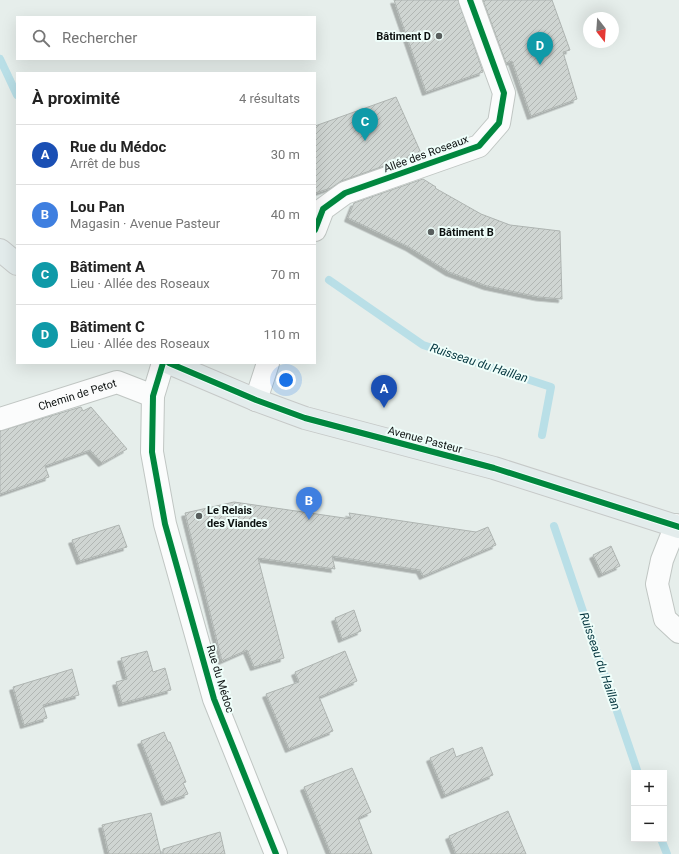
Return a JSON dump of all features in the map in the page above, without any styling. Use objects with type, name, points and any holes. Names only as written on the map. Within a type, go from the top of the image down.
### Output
[{"type":"main road","points":[[0,250],[16,263]]},
{"type":"main road","name":"Avenue Pasteur","points":[[171,364],[256,400],[312,420],[494,468],[677,526]]},
{"type":"street","name":"Allée des Roseaux","points":[[316,227],[323,209],[345,193],[479,146],[499,123],[504,93],[470,0]]},
{"type":"street","name":"Rue du Médoc","points":[[163,364],[153,396],[152,452],[165,524],[214,699],[276,854]]},
{"type":"street","points":[[256,400],[268,364]]},
{"type":"street","name":"Chemin de Petot","points":[[0,419],[117,382],[153,396]]},
{"type":"street","points":[[677,526],[662,560],[657,584],[665,619],[679,632]]},
{"type":"building","name":"Bâtiment D","points":[[394,0],[458,0],[483,72],[426,92]]},
{"type":"building","points":[[483,0],[552,0],[570,50],[563,52],[577,99],[531,116],[512,61],[506,63]]},
{"type":"building","points":[[396,97],[421,153],[341,181],[331,188],[316,193],[316,126]]},
{"type":"building","points":[[423,179],[436,187],[435,188],[481,214],[510,225],[560,231],[562,299],[539,297],[487,286],[449,272],[409,247],[348,218],[354,203]]},
{"type":"building","points":[[81,407],[83,411],[91,407],[127,449],[102,463],[90,450],[45,466],[49,477],[0,494],[0,431]]},
{"type":"building","points":[[234,502],[351,519],[349,513],[476,532],[488,527],[496,545],[423,576],[420,570],[332,556],[335,569],[258,558],[284,658],[254,667],[247,650],[222,661],[185,513]]},
{"type":"building","points":[[119,525],[127,547],[80,561],[72,540]]},
{"type":"building","points":[[611,546],[620,566],[602,574],[593,555]]},
{"type":"building","points":[[354,610],[361,631],[342,639],[335,618]]},
{"type":"building","points":[[147,651],[153,672],[165,668],[171,690],[122,703],[116,682],[127,679],[121,658]]},
{"type":"building","points":[[345,651],[357,681],[319,697],[333,731],[289,749],[266,694],[299,682],[295,672]]},
{"type":"building","points":[[72,669],[79,695],[43,705],[47,718],[24,725],[13,687]]},
{"type":"building","points":[[164,732],[168,742],[170,742],[186,782],[183,783],[188,794],[165,802],[141,741]]},
{"type":"building","points":[[482,747],[493,775],[445,795],[430,758],[453,748],[456,757]]},
{"type":"building","points":[[352,768],[371,812],[358,818],[372,854],[331,854],[304,787]]},
{"type":"building","points":[[508,811],[526,854],[456,854],[449,836]]},
{"type":"building","points":[[151,813],[161,854],[109,854],[102,825]]},
{"type":"building","points":[[220,832],[225,854],[163,854],[163,849]]},
{"type":"waterway","name":"Ruisseau du Haillan","points":[[0,59],[16,93]]},
{"type":"waterway","name":"Ruisseau du Haillan","points":[[329,280],[423,345],[551,387],[542,435]]},
{"type":"waterway","name":"Ruisseau du Haillan","points":[[554,526],[637,770]]},
{"type":"waterway","name":"Ruisseau du Haillan","points":[[662,842],[667,854]]},
{"type":"cycle path","points":[[316,227],[323,209],[345,193],[479,146],[499,123],[504,93],[470,0]]},
{"type":"cycle path","points":[[163,364],[153,396],[152,452],[165,524],[214,699],[276,854]]},
{"type":"cycle path","points":[[171,364],[256,400],[305,418],[494,468],[679,527]]},
{"type":"place","name":"Bâtiment D","points":[[439,36]]},
{"type":"place","name":"Bâtiment C","points":[[540,65]]},
{"type":"place","name":"Bâtiment A","points":[[365,141]]},
{"type":"place","name":"Bâtiment B","points":[[431,232]]},
{"type":"place","name":"Rue du Médoc","points":[[384,408]]},
{"type":"place","name":"Le Relais des Viandes","points":[[199,516]]},
{"type":"place","name":"Lou Pan","points":[[309,520]]}]
